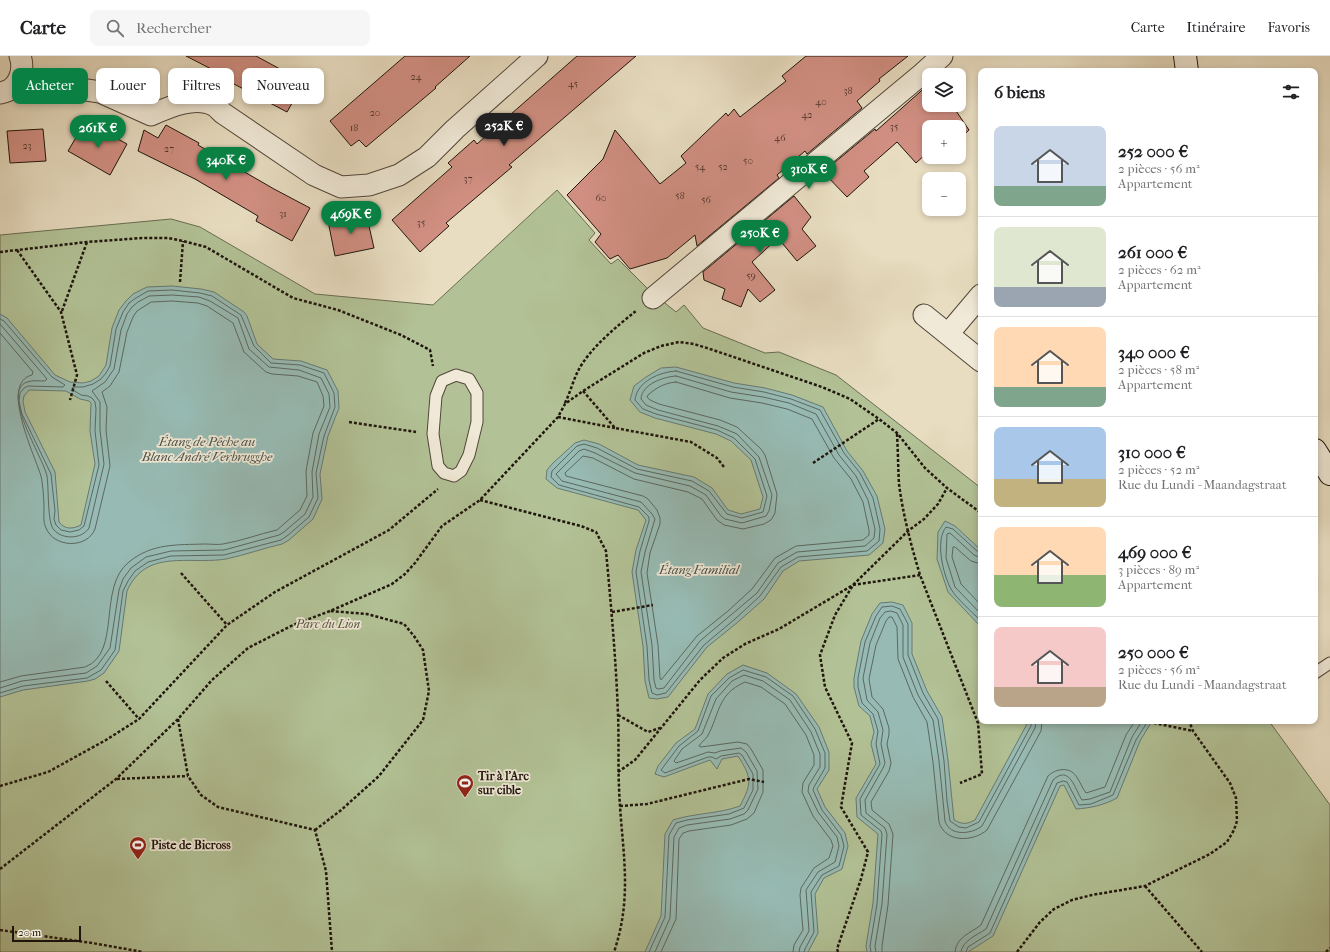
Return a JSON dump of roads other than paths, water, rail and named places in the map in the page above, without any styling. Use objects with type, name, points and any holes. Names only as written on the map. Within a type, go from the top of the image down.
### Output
[{"type":"street","points":[[20,56],[22,63],[21,68]]},
{"type":"street","points":[[88,90],[100,92],[151,115],[172,106],[195,101],[214,106],[314,175],[341,187],[369,185],[399,175],[427,157],[537,56]]},
{"type":"street","points":[[653,298],[942,56]]},
{"type":"street","points":[[1186,56],[1188,68]]},
{"type":"street","points":[[0,93],[12,88]]},
{"type":"street","points":[[948,334],[978,299]]},
{"type":"street","points":[[924,315],[978,359]]},
{"type":"street","points":[[1318,455],[1330,474]]},
{"type":"lane","points":[[456,375],[469,379],[477,393],[477,422],[469,455],[461,471],[454,476],[444,473],[438,466],[433,434],[436,396],[442,381],[456,375]]},
{"type":"lane","points":[[1318,671],[1330,663]]},
{"type":"water","name":"Étang de Pêche au Blanc André Verbrugghe","points":[[172,286],[214,292],[244,312],[247,316],[257,344],[273,359],[301,361],[327,370],[338,391],[339,408],[328,436],[320,474],[322,499],[313,519],[289,540],[282,544],[226,559],[170,561],[145,569],[135,578],[127,591],[119,651],[104,673],[95,679],[23,690],[0,697],[0,314],[7,318],[55,375],[70,382],[83,383],[91,381],[99,376],[106,365],[112,328],[119,310],[133,294],[147,287]],"holes":[[[29,390],[66,391],[91,403],[90,431],[95,464],[81,525],[72,528],[66,528],[59,522],[55,472],[25,412],[23,401],[24,396]]]},
{"type":"water","name":"Étang Familial","points":[[676,367],[734,383],[765,388],[792,395],[823,407],[847,451],[863,471],[877,496],[885,529],[883,543],[869,555],[799,561],[783,571],[764,599],[707,647],[668,697],[657,699],[649,698],[645,681],[643,646],[632,572],[636,550],[646,520],[638,510],[557,488],[546,479],[547,470],[553,463],[575,443],[584,440],[599,444],[638,465],[694,477],[712,488],[728,510],[741,514],[760,509],[763,497],[751,460],[731,441],[716,434],[655,418],[640,412],[630,400],[634,386],[646,377],[661,368]]},
{"type":"water","points":[[945,521],[955,526],[978,547],[978,624],[948,592],[937,559],[938,532]]},
{"type":"water","points":[[892,602],[903,605],[912,623],[912,654],[927,691],[942,717],[954,820],[957,822],[965,823],[975,820],[1027,724],[1150,724],[1140,741],[1117,798],[1097,806],[1076,809],[1064,785],[1060,786],[993,936],[968,952],[867,952],[866,946],[873,903],[878,834],[857,817],[856,798],[876,764],[871,744],[874,732],[870,716],[859,706],[854,687],[854,678],[861,641],[872,614],[880,603]]},
{"type":"water","points":[[743,665],[767,673],[796,694],[819,727],[829,752],[829,770],[817,789],[825,807],[845,833],[848,846],[842,869],[824,878],[815,894],[818,933],[808,952],[645,952],[661,916],[665,834],[673,820],[723,811],[740,806],[747,792],[749,781],[746,770],[738,756],[722,759],[717,769],[710,760],[664,777],[655,774],[658,766],[676,743],[695,729],[708,694],[727,674]]},
{"type":"place","name":"Tir à l'Arc sur cible","points":[[465,798]]},
{"type":"place","name":"Piste de Bicross","points":[[138,860]]},
{"type":"park label","name":"Parc du Lion","points":[[328,624]]}]
